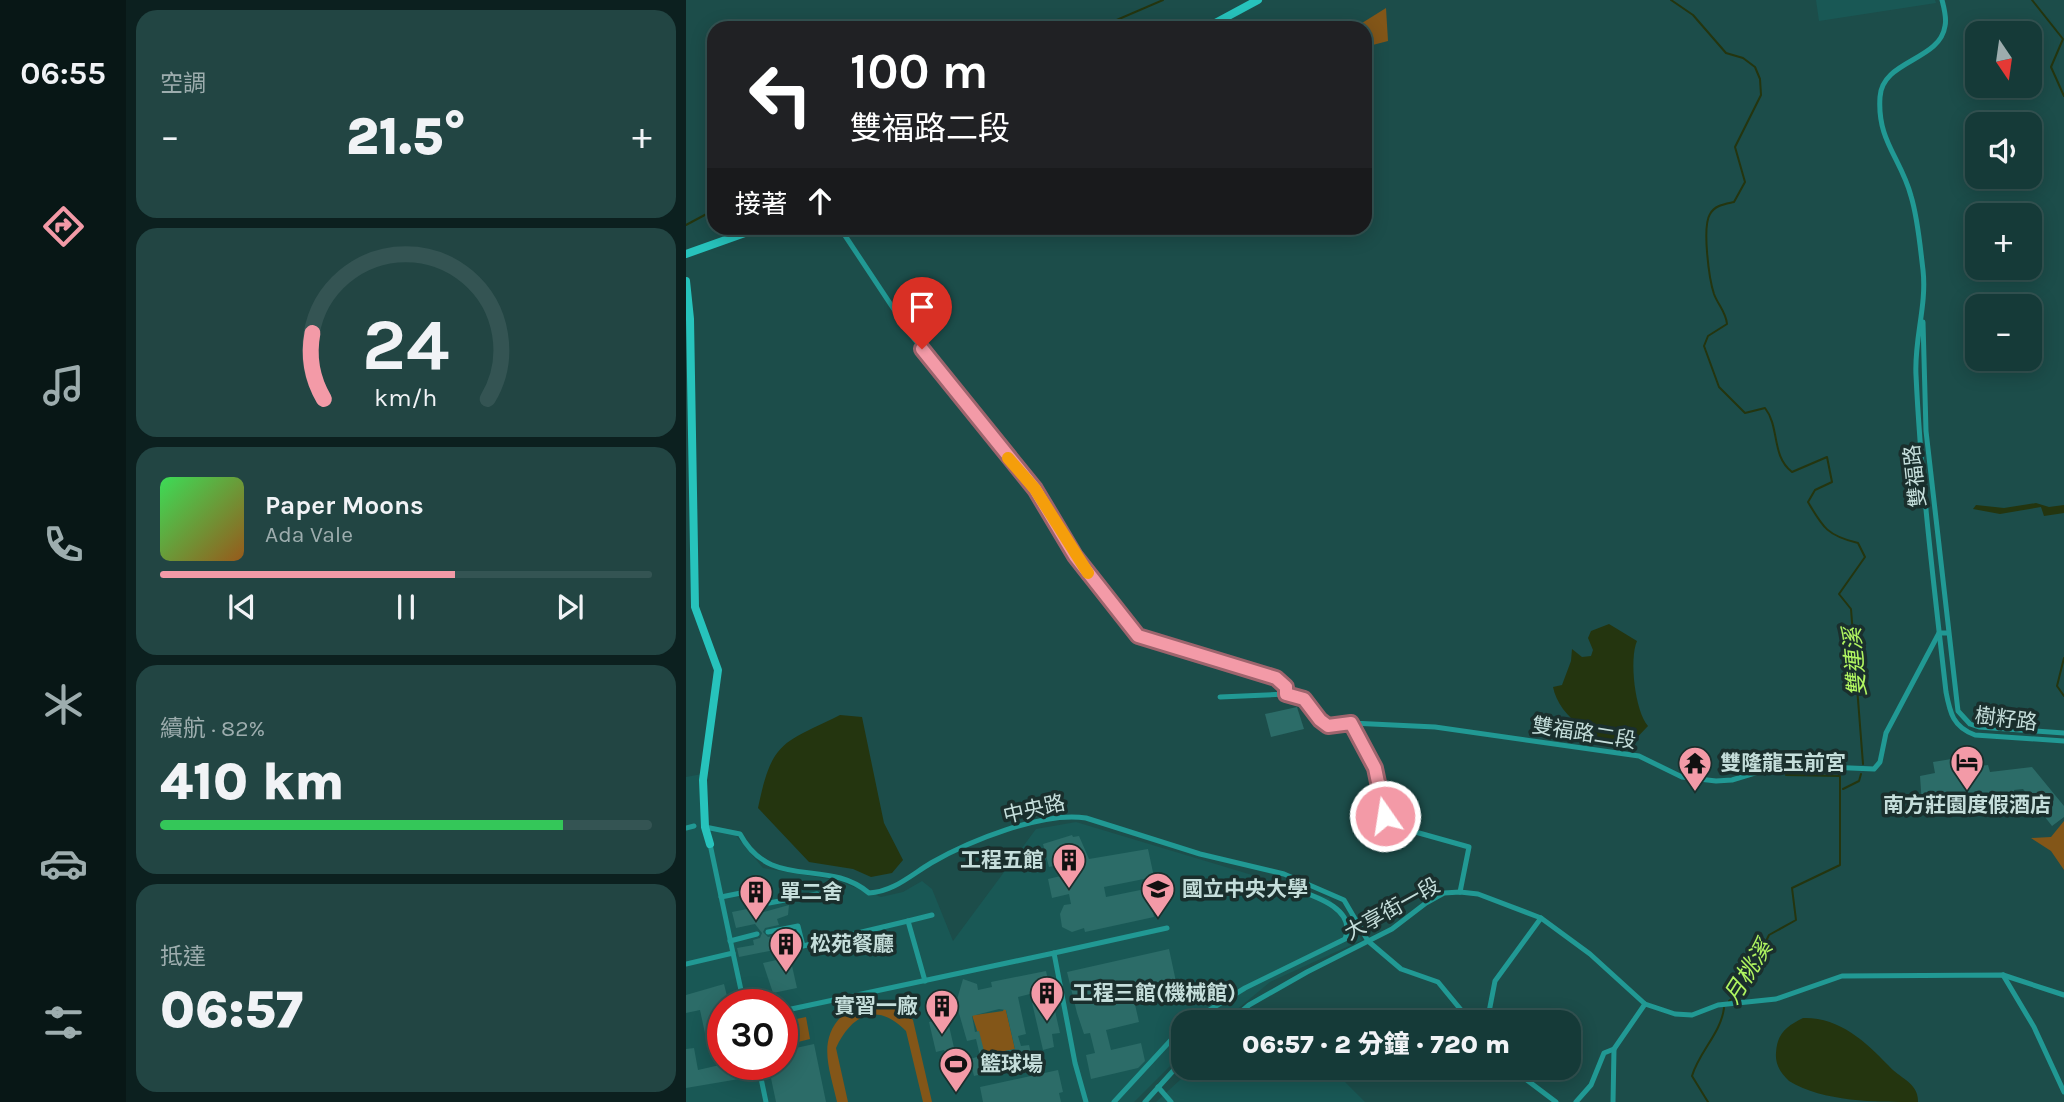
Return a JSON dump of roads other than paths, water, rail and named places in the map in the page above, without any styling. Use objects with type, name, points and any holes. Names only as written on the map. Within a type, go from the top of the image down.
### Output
[{"type":"street","points":[[1219,21],[1258,0]]},
{"type":"street","points":[[1923,316],[1923,272],[1912,197],[1884,138],[1881,85],[1888,77],[1941,40],[1945,27],[1942,0]]},
{"type":"street","points":[[686,254],[739,235]]},
{"type":"street","points":[[845,235],[911,335],[1035,489],[1075,556],[1138,636],[1276,678],[1286,687],[1286,694],[1220,697]]},
{"type":"street","points":[[686,281],[690,319],[695,607],[718,670],[703,780],[705,827],[741,989]]},
{"type":"street","name":"樹籽路","points":[[1923,316],[1915,348],[1919,431],[1939,633],[1950,711],[1956,724],[1965,732],[1975,735],[2064,741]]},
{"type":"street","name":"雙福路","points":[[1923,316],[1926,431],[1948,633]]},
{"type":"street","points":[[1939,633],[1948,633]]},
{"type":"street","name":"雙福路二段","points":[[1286,694],[1304,699],[1328,726],[1351,723],[1435,727],[1639,756],[1682,777],[1732,780],[1781,765],[1874,769],[1880,762],[1886,733],[1939,633]]},
{"type":"street","name":"樹籽路","points":[[1948,633],[1956,704],[1958,711],[1970,724],[2064,733]]},
{"type":"street","points":[[1351,723],[1375,768],[1385,816],[1394,826],[1414,834],[1469,847],[1460,892]]},
{"type":"street","name":"中央路","points":[[705,827],[740,834],[752,853],[769,866],[856,882],[869,893],[885,892],[955,851],[1035,822],[1072,816],[1200,854],[1284,874],[1332,894],[1344,900],[1368,942]]},
{"type":"street","points":[[686,828],[694,826]]},
{"type":"street","points":[[1209,1010],[1245,988],[1342,944],[1345,939],[1348,932],[1345,919],[1337,908],[1281,884],[1273,897]]},
{"type":"street","points":[[721,897],[765,888],[769,903],[817,894]]},
{"type":"street","name":"大享街一段","points":[[1243,1010],[1307,972],[1392,929],[1444,893],[1460,892],[1478,894],[1541,918],[1590,954],[1645,1004],[1685,1016],[1718,1005],[1782,998],[1842,976],[2003,975]]},
{"type":"street","points":[[768,932],[799,926],[803,946],[932,915]]},
{"type":"street","points":[[1489,1010],[1495,981],[1541,918]]},
{"type":"street","points":[[908,921],[925,981]]},
{"type":"street","points":[[798,1008],[1167,928]]},
{"type":"street","points":[[730,940],[757,934]]},
{"type":"street","points":[[1368,942],[1401,969],[1438,982],[1461,1010]]},
{"type":"street","points":[[686,964],[733,953]]},
{"type":"street","points":[[1054,953],[1075,1063],[1086,1102]]},
{"type":"street","points":[[2003,975],[2064,995]]},
{"type":"street","points":[[2003,975],[2034,1027],[2064,1092]]},
{"type":"street","points":[[1613,1102],[1614,1049],[1645,1004]]},
{"type":"street","points":[[1114,1102],[1171,1040]]},
{"type":"street","points":[[1576,1102],[1592,1084],[1604,1053],[1614,1049]]},
{"type":"street","points":[[1146,1102],[1171,1073]]},
{"type":"street","points":[[761,1080],[766,1102]]},
{"type":"street","points":[[1527,1080],[1556,1102]]},
{"type":"street","points":[[1158,1087],[1171,1102]]},
{"type":"waterway","points":[[1114,21],[1163,0]]},
{"type":"waterway","name":"雙連溪","points":[[1671,0],[1693,15],[1726,53],[1743,58],[1755,67],[1760,79],[1761,95],[1735,147],[1745,182],[1734,202],[1720,205],[1710,214],[1708,221],[1706,241],[1710,277],[1727,324],[1708,336],[1704,346],[1719,387],[1745,413],[1765,408],[1773,424],[1781,458],[1792,472],[1827,457],[1832,482],[1815,490],[1808,502],[1827,530],[1858,543],[1865,557],[1839,594],[1851,609],[1863,764]]},
{"type":"waterway","points":[[2032,0],[2063,39],[2051,67],[2064,96]]},
{"type":"waterway","points":[[686,225],[707,214]]},
{"type":"waterway","points":[[2064,658],[2057,686],[2064,696]]},
{"type":"waterway","name":"雙連溪","points":[[1843,789],[1859,781],[1861,774]]},
{"type":"waterway","name":"月桃溪","points":[[1729,1001],[1741,992],[1769,935],[1796,920],[1792,888],[1840,865],[1840,776],[1786,775]]},
{"type":"waterway","name":"月桃溪","points":[[1708,1102],[1692,1076],[1719,1026],[1724,1008]]},
{"type":"place","name":"南方莊園度假酒店","points":[[1967,792]]},
{"type":"place","name":"雙隆龍玉前宮","points":[[1695,793]]},
{"type":"place","name":"工程五館","points":[[1069,890]]},
{"type":"place","name":"國立中央大學","points":[[1158,919]]},
{"type":"place","name":"單二舍","points":[[756,922]]},
{"type":"place","name":"松苑餐廳","points":[[786,974]]},
{"type":"place","name":"工程三館(機械館)","points":[[1047,1023]]},
{"type":"place","name":"實習一廠","points":[[942,1036]]},
{"type":"place","name":"籃球場","points":[[956,1094]]}]
